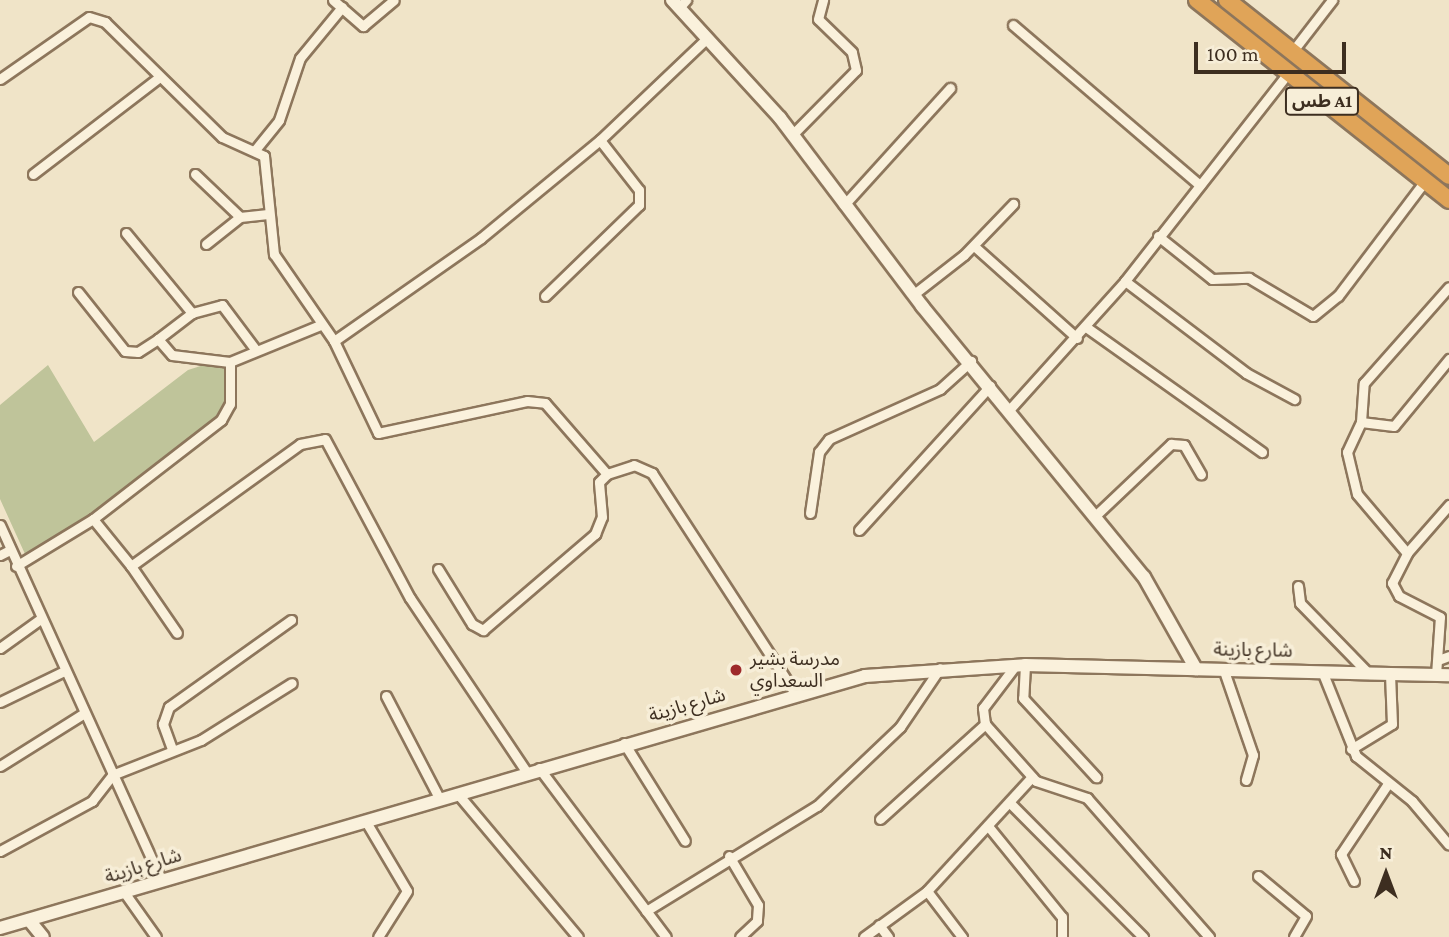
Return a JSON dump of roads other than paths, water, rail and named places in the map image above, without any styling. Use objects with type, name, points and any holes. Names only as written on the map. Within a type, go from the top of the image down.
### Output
[{"type":"highway","name":"طس A1","points":[[1197,0],[1449,200]]},
{"type":"highway","name":"طس A1","points":[[1227,0],[1449,176]]},
{"type":"street","points":[[333,0],[367,26],[394,0]]},
{"type":"street","points":[[792,135],[856,70],[852,52],[818,19],[823,0]]},
{"type":"street","points":[[1292,52],[1332,0]]},
{"type":"street","points":[[679,3],[792,135],[914,294],[1152,587],[1196,669]]},
{"type":"street","points":[[255,150],[279,120],[300,58],[342,7]]},
{"type":"street","points":[[0,79],[96,17],[222,137],[255,150],[269,168],[268,214],[274,254],[320,325],[334,341],[378,433],[538,401],[607,474]]},
{"type":"street","points":[[1013,25],[1200,185]]},
{"type":"street","points":[[334,341],[481,238],[600,139],[707,38]]},
{"type":"street","points":[[1010,410],[1077,338],[1125,281],[1288,73]]},
{"type":"street","points":[[33,174],[158,78]]},
{"type":"street","points":[[844,205],[950,88]]},
{"type":"street","points":[[545,296],[639,205],[639,190],[600,139]]},
{"type":"street","points":[[195,174],[240,217]]},
{"type":"street","points":[[1158,236],[1212,279],[1249,278],[1312,316],[1338,296],[1425,181]]},
{"type":"street","points":[[914,294],[974,246],[1013,204]]},
{"type":"street","points":[[206,244],[240,217],[268,214]]},
{"type":"street","points":[[126,233],[192,313]]},
{"type":"street","points":[[974,246],[1077,338]]},
{"type":"street","points":[[1125,281],[1246,373],[1294,399]]},
{"type":"street","points":[[1407,553],[1352,484],[1347,452],[1362,422],[1364,383],[1449,287]]},
{"type":"street","points":[[78,292],[125,351],[138,352],[192,313],[222,305],[255,349]]},
{"type":"street","points":[[158,339],[172,355],[230,362],[255,349],[320,325]]},
{"type":"street","points":[[1086,327],[1262,452]]},
{"type":"street","points":[[1362,422],[1394,426],[1449,359]]},
{"type":"street","points":[[810,513],[819,452],[829,439],[940,389],[971,361]]},
{"type":"street","points":[[16,566],[93,519],[221,420],[230,404],[230,362]]},
{"type":"street","points":[[859,530],[990,386]]},
{"type":"street","points":[[131,566],[319,436],[410,598],[532,769],[666,937]]},
{"type":"street","points":[[1095,516],[1171,444],[1184,445],[1201,474]]},
{"type":"street","points":[[438,569],[472,624],[483,629],[595,534],[602,517],[599,482],[607,474],[634,465],[652,473],[796,695]]},
{"type":"street","points":[[1443,675],[1438,660],[1438,613],[1392,588],[1407,553],[1449,505]]},
{"type":"street","points":[[93,519],[131,566],[177,633]]},
{"type":"street","points":[[0,525],[62,672],[161,880]]},
{"type":"street","points":[[0,555],[10,550]]},
{"type":"street","points":[[1298,586],[1300,603],[1368,673]]},
{"type":"street","points":[[0,648],[39,620]]},
{"type":"street","points":[[172,750],[163,724],[169,707],[291,620]]},
{"type":"street","points":[[1438,660],[1449,656]]},
{"type":"street","points":[[1020,666],[983,708],[985,724],[1032,777],[1087,798],[1209,937]]},
{"type":"street","points":[[1020,666],[1023,698],[1096,777]]},
{"type":"street","name":"شارع بازينة","points":[[0,928],[439,799],[532,769],[865,676],[940,668],[1020,666],[1223,668],[1443,675]]},
{"type":"street","points":[[646,911],[729,856],[817,806],[859,768],[913,710],[940,668]]},
{"type":"street","points":[[1223,668],[1253,755],[1246,780]]},
{"type":"street","points":[[1322,671],[1351,750],[1387,785],[1412,800],[1449,845]]},
{"type":"street","points":[[0,701],[62,672]]},
{"type":"street","points":[[1351,750],[1392,724],[1390,674]]},
{"type":"street","points":[[0,852],[83,807],[112,775],[201,740],[292,683]]},
{"type":"street","points":[[386,696],[439,799]]},
{"type":"street","points":[[0,766],[83,714]]},
{"type":"street","points":[[880,819],[985,724]]},
{"type":"street","points":[[624,743],[685,841]]},
{"type":"street","points":[[863,937],[927,891],[1032,777]]},
{"type":"street","points":[[1354,881],[1341,854],[1387,785]]},
{"type":"street","points":[[457,793],[578,937]]},
{"type":"street","points":[[1010,803],[1143,937]]},
{"type":"street","points":[[365,820],[407,891],[378,937]]},
{"type":"street","points":[[988,826],[1062,917],[1062,937]]},
{"type":"street","points":[[729,856],[758,905],[757,921],[740,937]]},
{"type":"street","points":[[1258,876],[1306,916],[1294,937]]},
{"type":"street","points":[[927,891],[962,937]]},
{"type":"street","points":[[124,892],[156,937]]},
{"type":"street","points":[[29,920],[43,937]]},
{"type":"street","points":[[879,925],[888,937]]},
{"type":"place","name":"مدرسة بشير السعداوي","points":[[736,670]]}]
